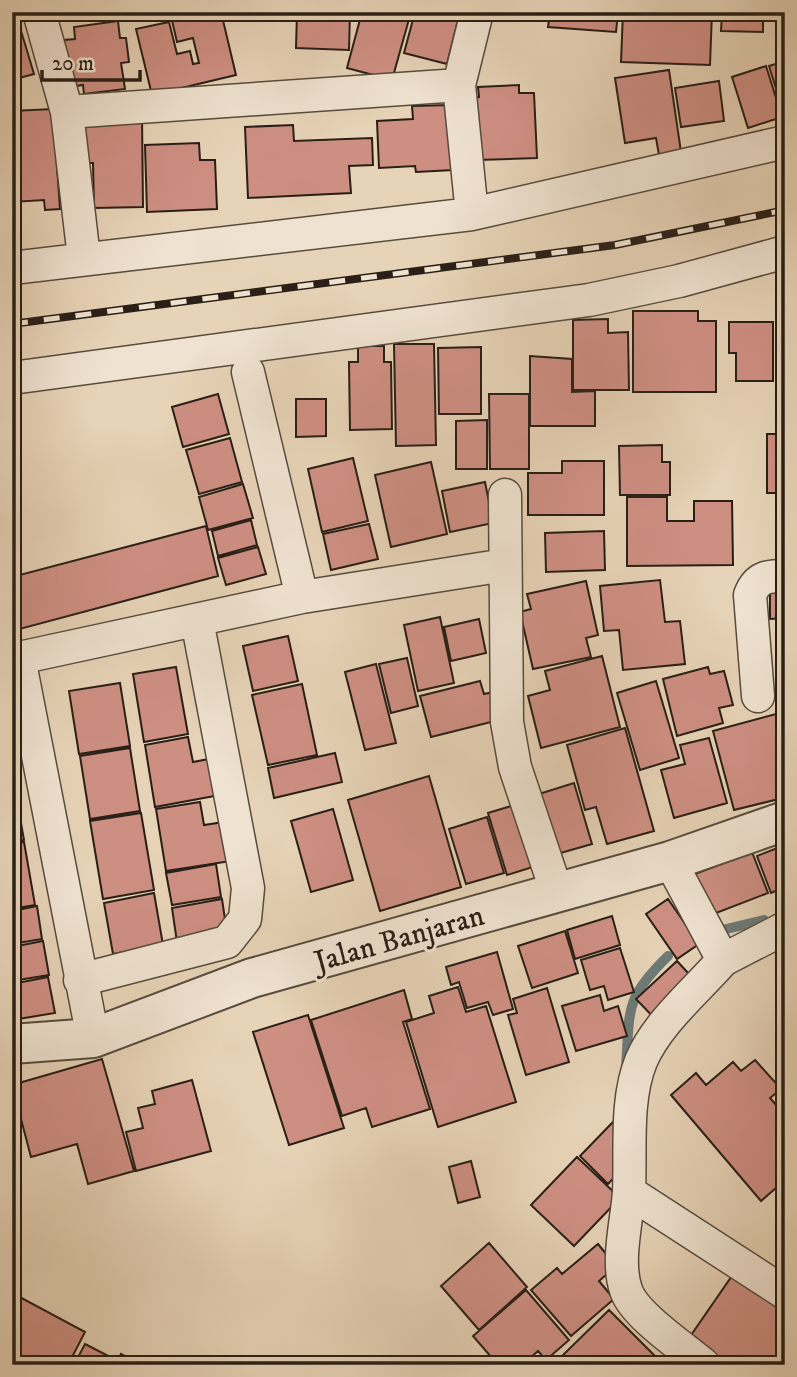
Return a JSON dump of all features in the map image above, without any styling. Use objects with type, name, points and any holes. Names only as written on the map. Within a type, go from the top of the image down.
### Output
[{"type":"street","points":[[39,12],[67,112],[84,258]]},
{"type":"street","points":[[472,214],[459,85],[477,12]]},
{"type":"street","points":[[67,112],[459,85]]},
{"type":"street","points":[[12,268],[472,214],[785,142]]},
{"type":"street","points":[[12,378],[479,318],[589,300],[679,281],[785,252]]},
{"type":"street","points":[[248,372],[302,597]]},
{"type":"street","points":[[505,495],[505,692],[510,744],[556,893]]},
{"type":"street","points":[[93,1038],[16,659],[302,597],[505,565]]},
{"type":"street","points":[[758,696],[750,595],[754,584],[763,577],[785,576]]},
{"type":"street","points":[[80,980],[227,942],[246,919],[248,888],[197,620]]},
{"type":"street","name":"Jalan Banjaran","points":[[12,1044],[93,1038],[252,978],[321,961],[556,893],[676,874],[785,821]]},
{"type":"street","points":[[676,874],[718,950]]},
{"type":"street","points":[[704,1365],[637,1308],[626,1292],[624,1269],[633,1090],[641,1062],[659,1032],[718,950],[785,929]]},
{"type":"street","points":[[629,1192],[785,1293]]},
{"type":"building","points":[[162,12],[221,12],[236,75],[152,95],[136,29],[169,22],[177,54],[190,51],[193,64],[199,63],[193,38],[177,42],[171,16],[163,18]]},
{"type":"building","points":[[224,12],[295,12],[295,16]]},
{"type":"building","points":[[297,12],[350,12],[349,50],[296,48]]},
{"type":"building","points":[[362,12],[411,12],[392,80],[347,68]]},
{"type":"building","points":[[415,12],[460,12],[447,64],[404,53]]},
{"type":"building","points":[[550,12],[618,12],[616,32],[548,27]]},
{"type":"building","points":[[623,12],[712,12],[710,65],[621,62]]},
{"type":"building","points":[[722,12],[763,12],[763,32],[721,31]]},
{"type":"building","points":[[118,21],[120,38],[126,38],[129,62],[121,63],[125,89],[84,94],[83,85],[70,87],[64,40],[75,39],[74,27]]},
{"type":"building","points":[[19,24],[34,74],[12,80],[12,25]]},
{"type":"building","points":[[785,61],[785,118],[769,66]]},
{"type":"building","points":[[766,66],[782,117],[748,128],[732,77]]},
{"type":"building","points":[[669,70],[681,152],[659,155],[656,138],[625,143],[615,78]]},
{"type":"building","points":[[719,81],[724,121],[681,127],[675,88]]},
{"type":"building","points":[[519,85],[519,93],[534,93],[537,158],[477,160],[469,98],[479,97],[478,87]]},
{"type":"building","points":[[450,105],[453,170],[416,172],[415,166],[379,168],[377,121],[413,119],[412,106]]},
{"type":"building","points":[[53,109],[60,209],[45,210],[44,200],[12,202],[12,111]]},
{"type":"building","points":[[142,116],[143,207],[94,208],[93,163],[84,163],[82,117]]},
{"type":"building","points":[[293,125],[294,141],[372,138],[373,165],[349,166],[351,193],[248,198],[245,127]]},
{"type":"building","points":[[199,143],[200,160],[215,160],[217,209],[147,212],[145,145]]},
{"type":"building","points":[[633,311],[698,311],[698,321],[716,321],[716,392],[633,392]]},
{"type":"building","points":[[608,319],[608,333],[628,332],[629,390],[573,390],[573,320]]},
{"type":"building","points":[[729,322],[773,322],[773,381],[736,381],[736,353],[729,353]]},
{"type":"building","points":[[394,344],[434,344],[436,445],[396,446]]},
{"type":"building","points":[[358,346],[384,346],[384,362],[391,362],[392,429],[350,430],[349,362],[358,362]]},
{"type":"building","points":[[481,347],[481,414],[439,414],[438,348]]},
{"type":"building","points":[[530,356],[572,359],[572,392],[595,391],[595,426],[530,426]]},
{"type":"building","points":[[218,394],[229,434],[183,447],[172,407]]},
{"type":"building","points":[[489,394],[529,394],[529,469],[490,469]]},
{"type":"building","points":[[296,399],[326,399],[326,436],[296,437]]},
{"type":"building","points":[[487,420],[487,469],[456,469],[456,421]]},
{"type":"building","points":[[767,434],[785,434],[785,493],[767,493]]},
{"type":"building","points":[[230,438],[242,482],[199,494],[186,450]]},
{"type":"building","points":[[662,445],[662,462],[670,462],[670,495],[620,495],[619,446]]},
{"type":"building","points":[[353,458],[368,521],[322,532],[308,469]]},
{"type":"building","points":[[562,461],[604,461],[604,515],[528,515],[528,473],[562,473]]},
{"type":"building","points":[[431,462],[447,534],[391,547],[375,475]]},
{"type":"building","points":[[485,482],[493,523],[450,532],[442,491]]},
{"type":"building","points":[[243,484],[253,518],[208,530],[199,497]]},
{"type":"building","points":[[627,497],[667,497],[667,521],[694,521],[694,501],[732,501],[733,565],[627,566]]},
{"type":"building","points":[[251,520],[257,545],[218,556],[212,531]]},
{"type":"building","points":[[369,524],[378,559],[331,570],[323,534]]},
{"type":"building","points":[[206,526],[218,576],[12,631],[12,577]]},
{"type":"building","points":[[604,531],[605,570],[546,572],[545,533]]},
{"type":"building","points":[[258,547],[266,574],[226,585],[218,558]]},
{"type":"building","points":[[660,580],[665,622],[680,621],[685,664],[623,670],[619,630],[604,631],[600,586]]},
{"type":"building","points":[[586,581],[598,635],[586,638],[591,657],[533,669],[520,612],[531,609],[527,594]]},
{"type":"building","points":[[770,591],[785,591],[785,618],[770,619]]},
{"type":"building","points":[[440,617],[454,683],[418,691],[404,625]]},
{"type":"building","points":[[479,619],[486,653],[451,661],[444,627]]},
{"type":"building","points":[[288,636],[298,681],[253,691],[243,646]]},
{"type":"building","points":[[602,656],[620,727],[541,748],[528,696],[550,690],[545,671]]},
{"type":"building","points":[[407,658],[418,706],[391,713],[379,664]]},
{"type":"building","points":[[376,664],[396,743],[365,750],[345,672]]},
{"type":"building","points":[[785,665],[785,719],[776,667]]},
{"type":"building","points":[[176,667],[188,734],[144,742],[133,674]]},
{"type":"building","points":[[708,667],[710,674],[724,671],[733,705],[719,708],[723,723],[677,736],[663,679]]},
{"type":"building","points":[[480,681],[484,694],[493,692],[499,720],[431,737],[420,696]]},
{"type":"building","points":[[656,681],[679,758],[640,770],[617,693]]},
{"type":"building","points":[[120,683],[130,746],[79,754],[69,691]]},
{"type":"building","points":[[302,684],[317,755],[268,765],[252,695]]},
{"type":"building","points":[[780,713],[785,731],[785,766],[776,769],[783,798],[734,810],[713,731]]},
{"type":"building","points":[[625,728],[654,831],[607,844],[596,807],[585,810],[567,745]]},
{"type":"building","points":[[188,737],[193,762],[214,758],[220,795],[155,807],[145,745]]},
{"type":"building","points":[[709,738],[727,803],[674,818],[661,770],[685,764],[680,745]]},
{"type":"building","points":[[130,748],[140,811],[90,819],[80,756]]},
{"type":"building","points":[[335,753],[342,782],[274,798],[268,768]]},
{"type":"building","points":[[429,776],[461,887],[380,911],[348,800]]},
{"type":"building","points":[[12,779],[24,840],[12,842]]},
{"type":"building","points":[[574,783],[592,844],[557,854],[539,794]]},
{"type":"building","points":[[200,802],[204,825],[224,822],[231,861],[166,871],[156,809]]},
{"type":"building","points":[[521,803],[539,865],[507,875],[488,813]]},
{"type":"building","points":[[333,809],[353,880],[311,892],[291,821]]},
{"type":"building","points":[[141,813],[154,890],[103,899],[90,821]]},
{"type":"building","points":[[487,817],[504,873],[466,884],[449,829]]},
{"type":"building","points":[[24,842],[35,905],[12,909],[12,844]]},
{"type":"building","points":[[785,845],[785,887],[771,893],[757,856]]},
{"type":"building","points":[[752,852],[768,893],[711,915],[695,874]]},
{"type":"building","points":[[216,864],[221,897],[172,905],[166,873]]},
{"type":"building","points":[[154,893],[163,945],[113,954],[104,903]]},
{"type":"building","points":[[222,899],[227,933],[177,942],[172,908]]},
{"type":"building","points":[[668,899],[699,944],[677,959],[646,914]]},
{"type":"building","points":[[37,906],[42,939],[12,944],[12,911]]},
{"type":"building","points":[[612,916],[620,945],[575,959],[567,930]]},
{"type":"building","points":[[565,931],[578,973],[532,988],[518,946]]},
{"type":"building","points":[[43,941],[49,975],[12,981],[12,947]]},
{"type":"building","points":[[620,948],[634,992],[608,1000],[604,986],[590,990],[581,960]]},
{"type":"building","points":[[497,952],[513,1009],[493,1015],[488,1002],[467,1008],[459,982],[451,985],[446,967]]},
{"type":"building","points":[[677,961],[700,986],[660,1024],[636,999]]},
{"type":"building","points":[[48,977],[55,1013],[12,1020],[12,984]]},
{"type":"building","points":[[458,987],[466,1012],[486,1006],[516,1102],[438,1127],[406,1022],[434,1013],[429,996]]},
{"type":"building","points":[[547,988],[569,1062],[526,1075],[508,1015],[517,1013],[513,999]]},
{"type":"building","points":[[404,990],[412,1019],[403,1022],[430,1109],[372,1127],[366,1108],[342,1116],[311,1020]]},
{"type":"building","points":[[600,995],[604,1011],[618,1006],[627,1036],[576,1051],[562,1006]]},
{"type":"building","points":[[308,1015],[344,1128],[289,1145],[253,1032]]},
{"type":"building","points":[[102,1059],[134,1171],[88,1184],[77,1144],[31,1157],[12,1085]]},
{"type":"building","points":[[755,1060],[781,1089],[770,1098],[785,1115],[785,1149],[781,1152],[785,1157],[785,1180],[761,1201],[671,1095],[696,1073],[706,1085],[733,1062],[741,1071]]},
{"type":"building","points":[[192,1080],[211,1151],[136,1171],[126,1132],[143,1128],[138,1108],[155,1104],[152,1091]]},
{"type":"building","points":[[613,1122],[630,1138],[626,1165],[608,1184],[580,1156]]},
{"type":"building","points":[[577,1157],[620,1198],[574,1246],[531,1205]]},
{"type":"building","points":[[471,1161],[480,1197],[458,1203],[449,1167]]},
{"type":"building","points":[[489,1243],[527,1287],[479,1330],[441,1286]]},
{"type":"building","points":[[598,1244],[616,1266],[599,1281],[614,1299],[571,1336],[531,1290],[557,1268],[562,1274]]},
{"type":"building","points":[[734,1273],[785,1308],[785,1365],[721,1365],[687,1341]]},
{"type":"building","points":[[12,1278],[20,1282],[14,1294],[85,1332],[68,1365],[12,1365]]},
{"type":"building","points":[[526,1290],[569,1340],[546,1360],[538,1351],[522,1365],[498,1365],[473,1336]]},
{"type":"building","points":[[609,1310],[664,1365],[569,1365],[561,1357]]},
{"type":"building","points":[[85,1344],[118,1361],[121,1354],[142,1365],[74,1365]]},
{"type":"waterway","points":[[722,930],[764,920]]},
{"type":"waterway","points":[[626,1068],[629,1018],[636,995],[643,983],[668,956]]},
{"type":"railway","points":[[12,324],[615,245],[785,210]]}]
